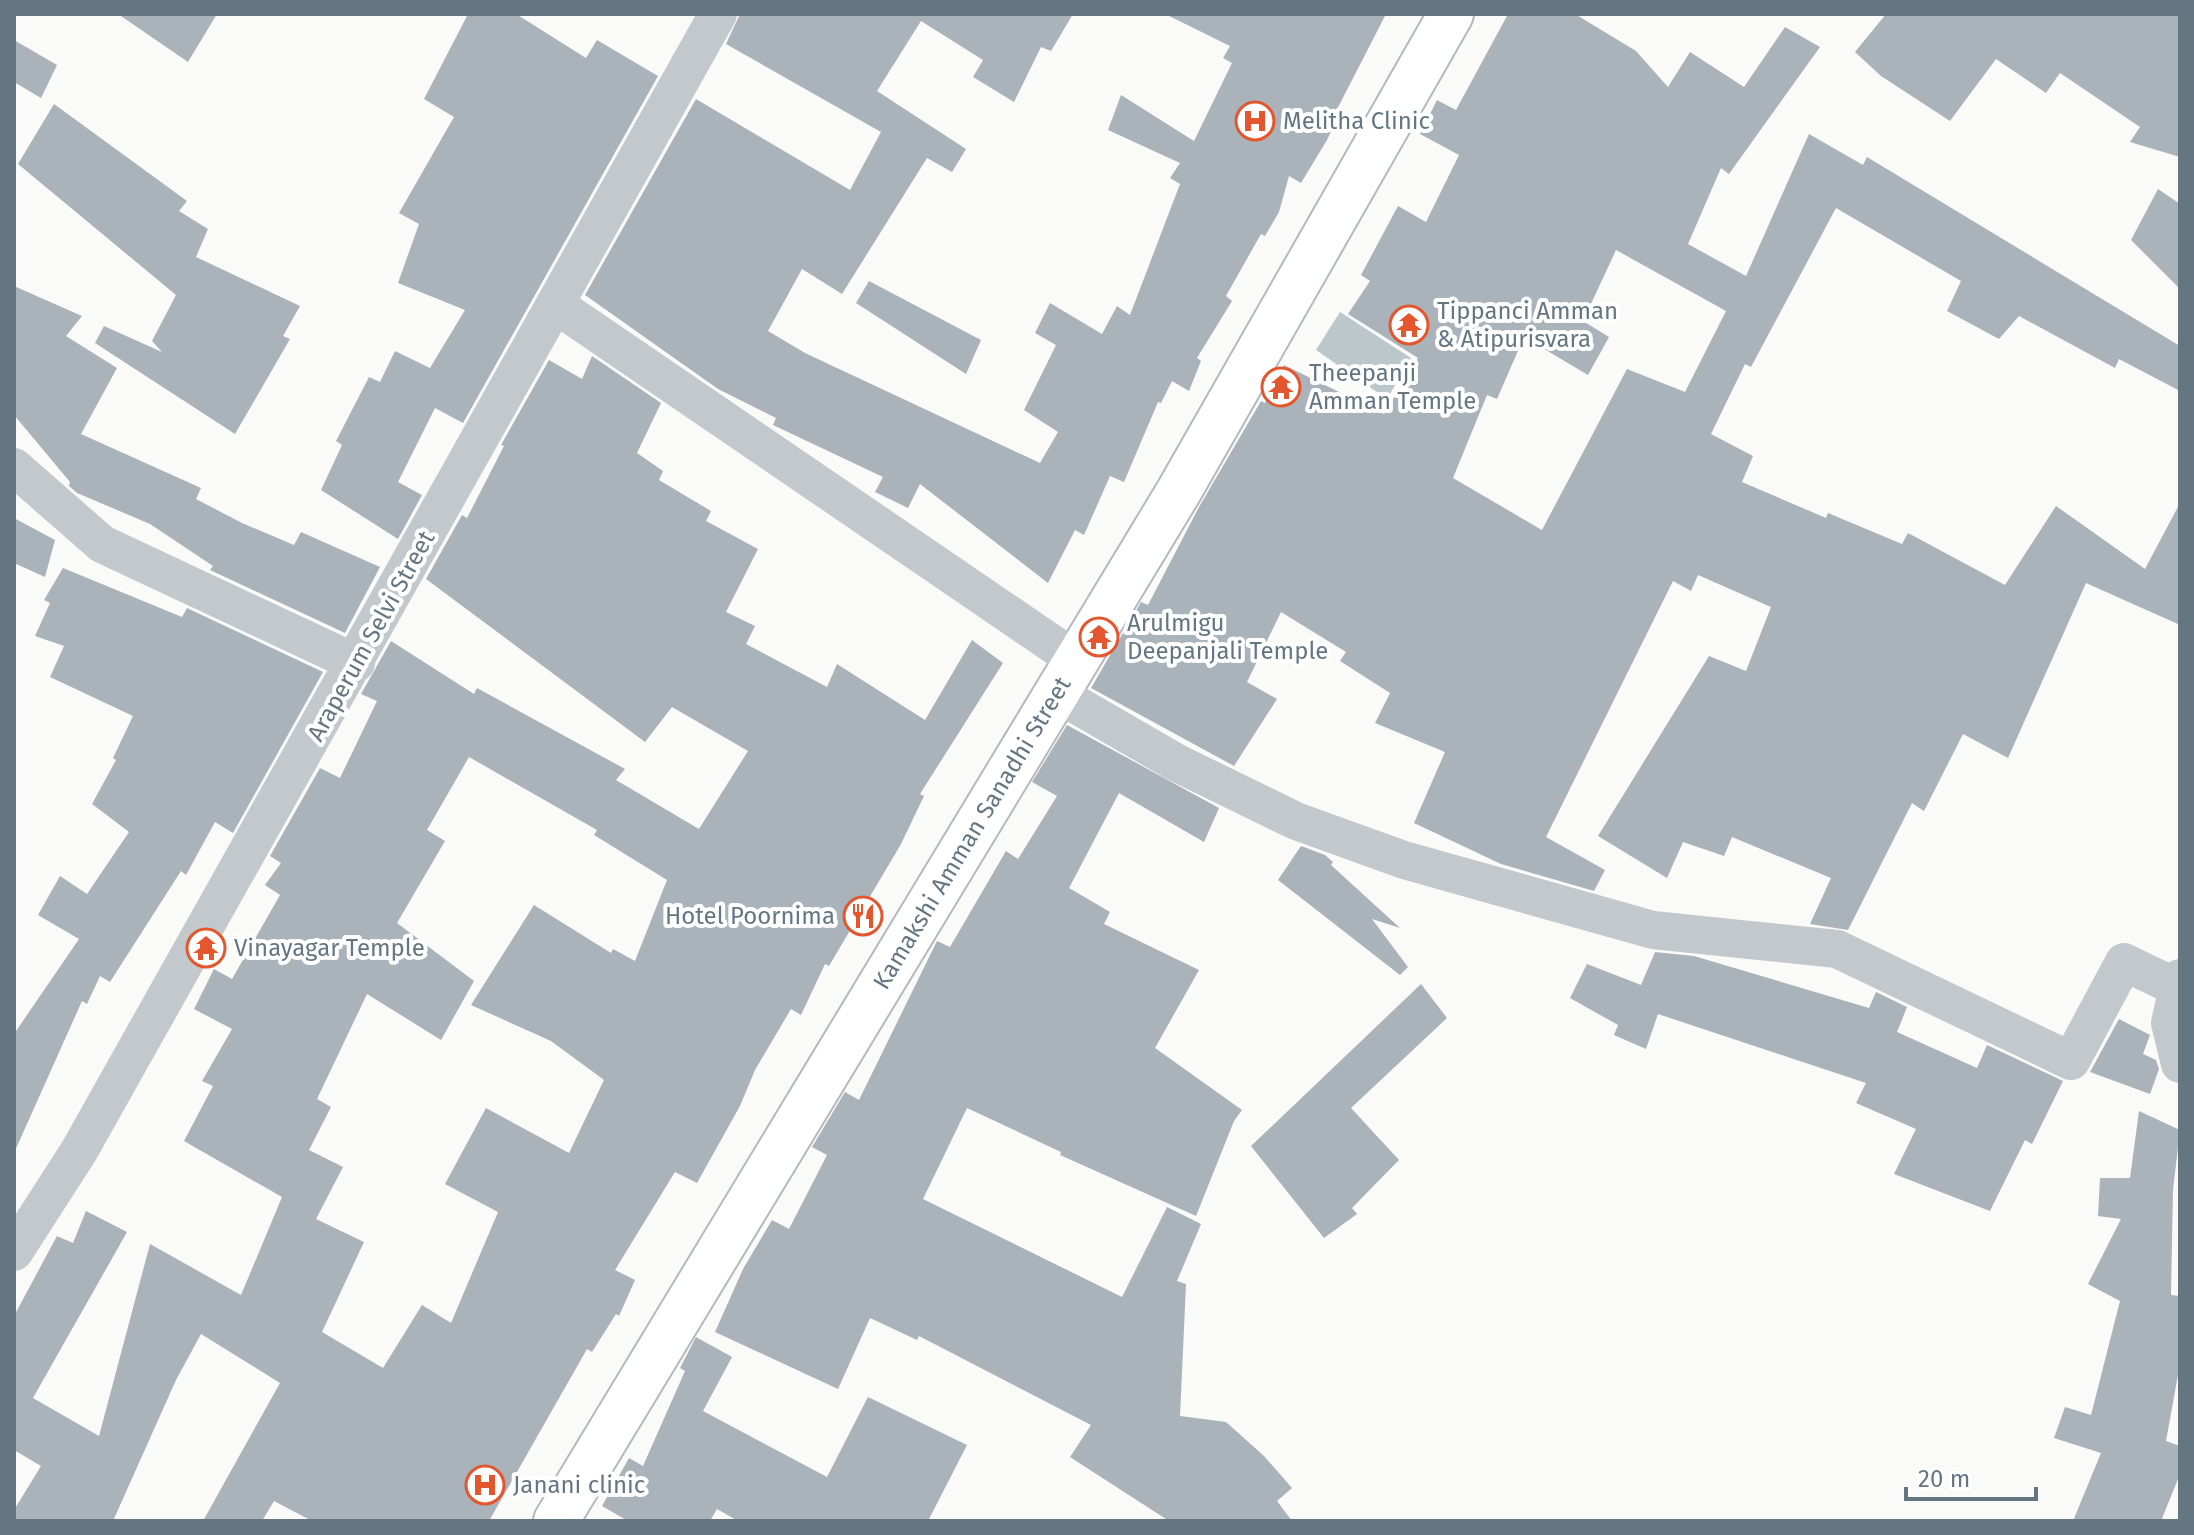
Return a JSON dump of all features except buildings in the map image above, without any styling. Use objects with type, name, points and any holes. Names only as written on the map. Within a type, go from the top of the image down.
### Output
[{"type":"main road","name":"Kamakshi Amman Sanadhi Street","points":[[556,1521],[1179,491],[1451,14]]},
{"type":"street","name":"Araperum Selvi Street","points":[[14,1252],[79,1151],[718,14]]},
{"type":"street","points":[[556,305],[1066,677],[1177,763],[1296,821],[1404,860],[1653,930],[1837,949],[2071,1061],[2124,962],[2179,983],[2170,1023],[2180,1064]]},
{"type":"street","points":[[14,467],[102,544],[356,663]]},
{"type":"shaded area","points":[[1340,312],[1411,358],[1387,399],[1316,350]]},
{"type":"place","name":"Melitha Clinic","points":[[1255,121]]},
{"type":"place","name":"Tippanci Amman & Atipurisvara","points":[[1409,325]]},
{"type":"place","name":"Theepanji Amman Temple","points":[[1281,387]]},
{"type":"place","name":"Arulmigu Deepanjali Temple","points":[[1099,637]]},
{"type":"place","name":"Hotel Poornima","points":[[863,916]]},
{"type":"place","name":"Vinayagar Temple","points":[[206,948]]},
{"type":"place","name":"Janani clinic","points":[[485,1485]]}]
